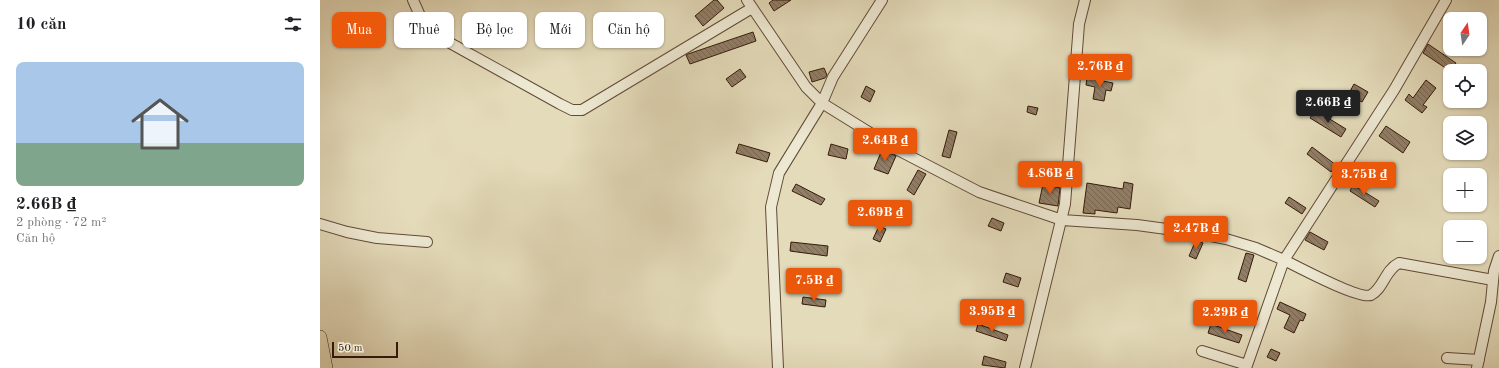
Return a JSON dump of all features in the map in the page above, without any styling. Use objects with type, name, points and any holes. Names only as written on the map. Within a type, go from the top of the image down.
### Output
[{"type":"main road","points":[[320,336],[326,368]]},
{"type":"street","points":[[413,0],[421,18],[432,33],[560,104],[576,111],[582,110],[618,90],[750,4],[806,87],[822,103],[896,149],[979,192],[1062,220],[1137,225],[1196,233],[1226,239],[1249,246],[1284,260],[1344,289],[1365,296],[1372,295],[1377,290],[1389,270],[1399,263],[1493,280]]},
{"type":"street","points":[[778,368],[771,207],[779,174],[822,103],[833,77],[882,0]]},
{"type":"street","points":[[1025,368],[1062,220],[1079,24],[1085,0]]},
{"type":"street","points":[[1202,351],[1247,367],[1284,260],[1394,90],[1446,0]]},
{"type":"street","points":[[320,224],[346,232],[376,238],[427,242]]},
{"type":"street","points":[[1447,358],[1478,364],[1491,302],[1493,280],[1499,256]]},
{"type":"building","points":[[714,0],[717,0],[724,8],[703,26],[695,16]]},
{"type":"building","points":[[773,0],[791,0],[774,11],[769,3]]},
{"type":"building","points":[[753,32],[756,41],[690,64],[686,55],[688,54]]},
{"type":"building","points":[[1428,44],[1443,54],[1443,56],[1446,56],[1456,63],[1443,64],[1443,66],[1423,53]]},
{"type":"building","points":[[824,68],[827,75],[825,78],[812,82],[809,72]]},
{"type":"building","points":[[740,69],[746,77],[732,87],[726,79]]},
{"type":"building","points":[[1087,78],[1113,83],[1111,91],[1106,90],[1104,101],[1093,99],[1095,87],[1086,85]]},
{"type":"building","points":[[1426,80],[1436,88],[1423,105],[1427,107],[1422,113],[1405,100],[1409,94],[1413,98]]},
{"type":"building","points":[[1354,84],[1368,92],[1362,102],[1348,95]]},
{"type":"building","points":[[866,86],[875,91],[870,102],[861,97]]},
{"type":"building","points":[[1028,106],[1038,108],[1036,115],[1027,112]]},
{"type":"building","points":[[1315,110],[1346,129],[1341,137],[1310,118]]},
{"type":"building","points":[[1386,126],[1410,142],[1403,153],[1379,136]]},
{"type":"building","points":[[949,130],[957,132],[950,158],[942,156]]},
{"type":"building","points":[[739,144],[770,153],[767,162],[736,153]]},
{"type":"building","points":[[831,144],[848,149],[846,159],[828,155]]},
{"type":"building","points":[[1312,147],[1336,165],[1331,172],[1307,154]]},
{"type":"building","points":[[882,150],[896,156],[888,174],[874,169]]},
{"type":"building","points":[[918,170],[926,174],[914,195],[907,190]]},
{"type":"building","points":[[1124,182],[1133,184],[1130,209],[1118,207],[1117,213],[1095,210],[1095,214],[1083,213],[1087,183],[1123,189]]},
{"type":"building","points":[[796,184],[825,199],[821,205],[792,191]]},
{"type":"building","points":[[1043,184],[1060,188],[1058,206],[1039,203]]},
{"type":"building","points":[[1353,185],[1379,201],[1375,207],[1350,191]]},
{"type":"building","points":[[1289,197],[1306,208],[1302,214],[1285,203]]},
{"type":"building","points":[[992,218],[1004,223],[1001,231],[988,226]]},
{"type":"building","points":[[879,226],[886,229],[880,242],[873,239]]},
{"type":"building","points":[[1310,232],[1328,242],[1324,250],[1305,240]]},
{"type":"building","points":[[1196,240],[1203,243],[1196,259],[1189,256]]},
{"type":"building","points":[[791,242],[828,246],[827,256],[790,251]]},
{"type":"building","points":[[1246,253],[1254,255],[1246,282],[1238,279]]},
{"type":"building","points":[[1006,273],[1021,278],[1018,287],[1003,282]]},
{"type":"building","points":[[803,297],[826,300],[825,307],[802,304]]},
{"type":"building","points":[[1280,302],[1306,314],[1303,321],[1300,320],[1294,333],[1284,328],[1290,315],[1277,309]]},
{"type":"building","points":[[978,324],[1008,335],[1006,341],[976,331]]},
{"type":"building","points":[[1211,324],[1242,335],[1239,343],[1208,333]]},
{"type":"building","points":[[1271,349],[1280,353],[1276,361],[1267,357]]},
{"type":"building","points":[[984,356],[1006,362],[1005,368],[982,365]]}]
